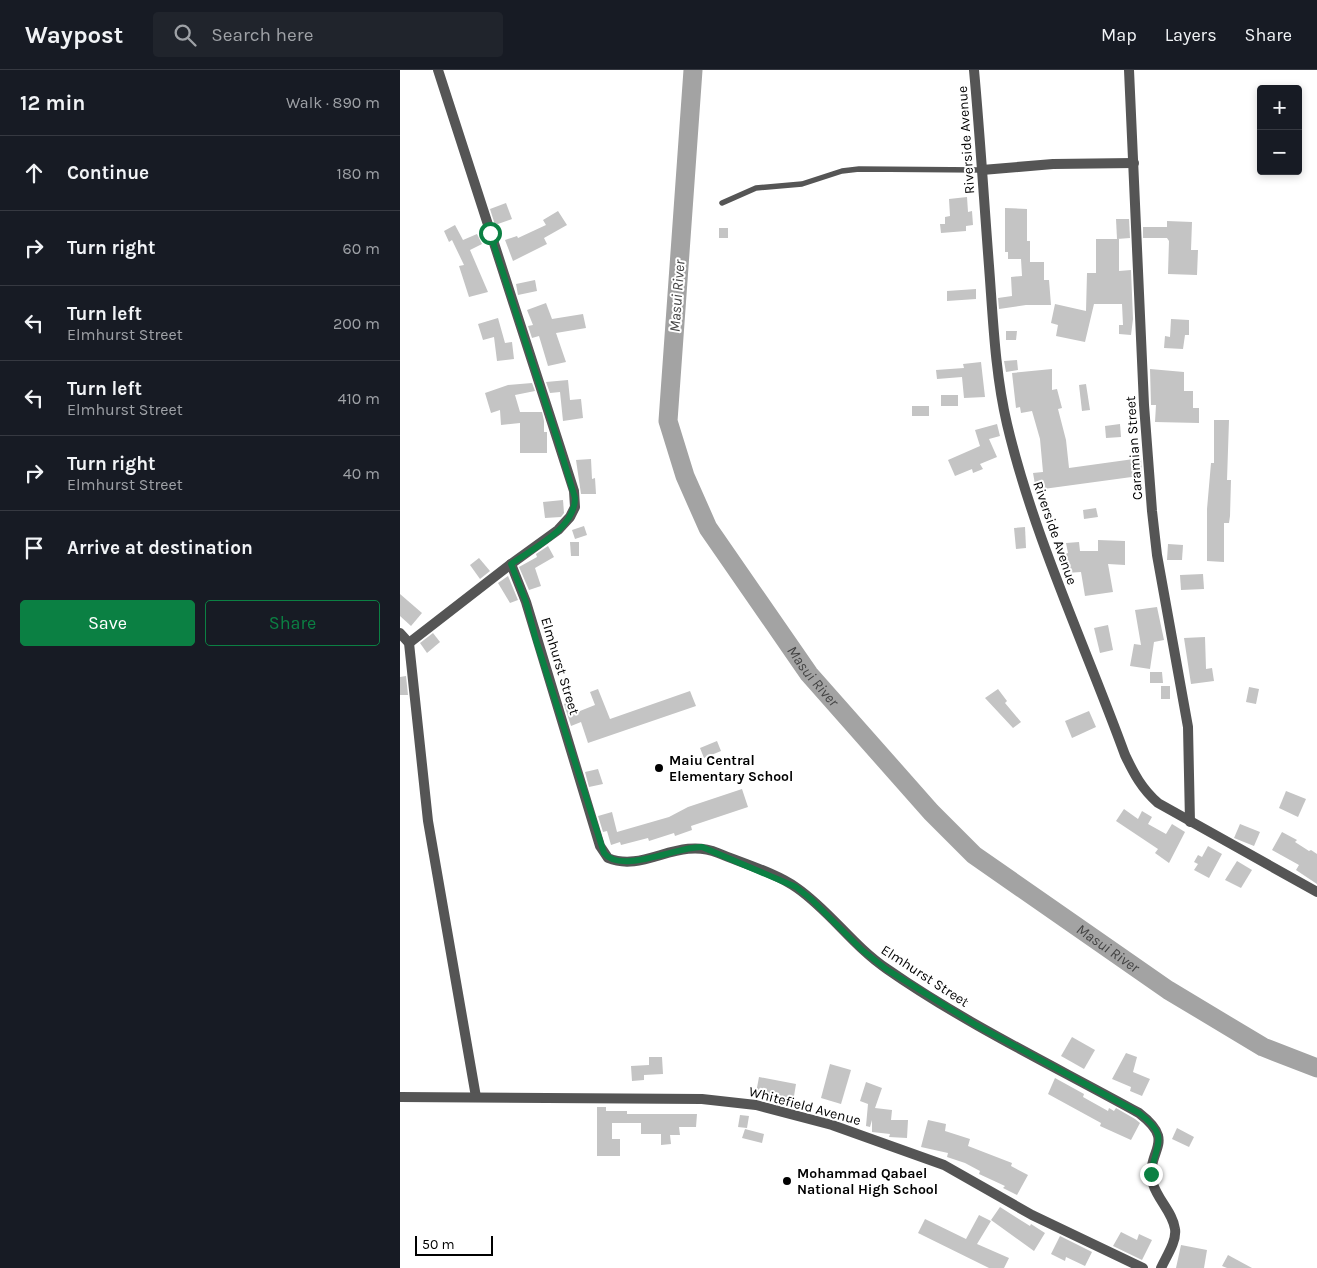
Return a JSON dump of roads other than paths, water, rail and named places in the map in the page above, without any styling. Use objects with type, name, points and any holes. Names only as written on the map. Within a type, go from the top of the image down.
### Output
[{"type":"street","points":[[409,643],[558,530],[570,517],[575,507],[575,498],[557,438],[438,70]]},
{"type":"street","name":"Riverside Avenue","points":[[974,70],[998,372],[1007,422],[1026,495],[1065,602],[1134,776],[1146,793],[1158,803],[1317,892]]},
{"type":"street","name":"Caramian Street","points":[[1129,70],[1144,405],[1152,511],[1157,555],[1188,727],[1190,822]]},
{"type":"street","points":[[982,170],[1052,164],[1134,164]]},
{"type":"street","name":"Elmhurst Street","points":[[511,564],[526,602],[600,846],[608,858],[621,861],[637,860],[681,848],[702,847],[796,887],[811,899],[862,950],[886,969],[976,1025],[1139,1113],[1158,1130],[1160,1144],[1151,1174],[1156,1192],[1176,1227],[1176,1234],[1161,1268]]},
{"type":"street","points":[[400,633],[409,643],[428,821],[476,1097]]},
{"type":"street","name":"Whitefield Avenue","points":[[400,1097],[702,1099],[756,1106],[832,1125],[944,1165],[1032,1215],[1143,1268]]},
{"type":"lane","points":[[722,203],[756,188],[809,182],[842,171],[859,169],[982,170]]},
{"type":"waterway","name":"Masui River","points":[[693,70],[668,421],[685,476],[708,528],[809,674],[931,812],[974,855],[1168,990],[1263,1047],[1317,1068]]},
{"type":"place","name":"Maiu Central Elementary School","points":[[659,768]]},
{"type":"place","name":"Mohammad Qabael National High School","points":[[787,1181]]}]
